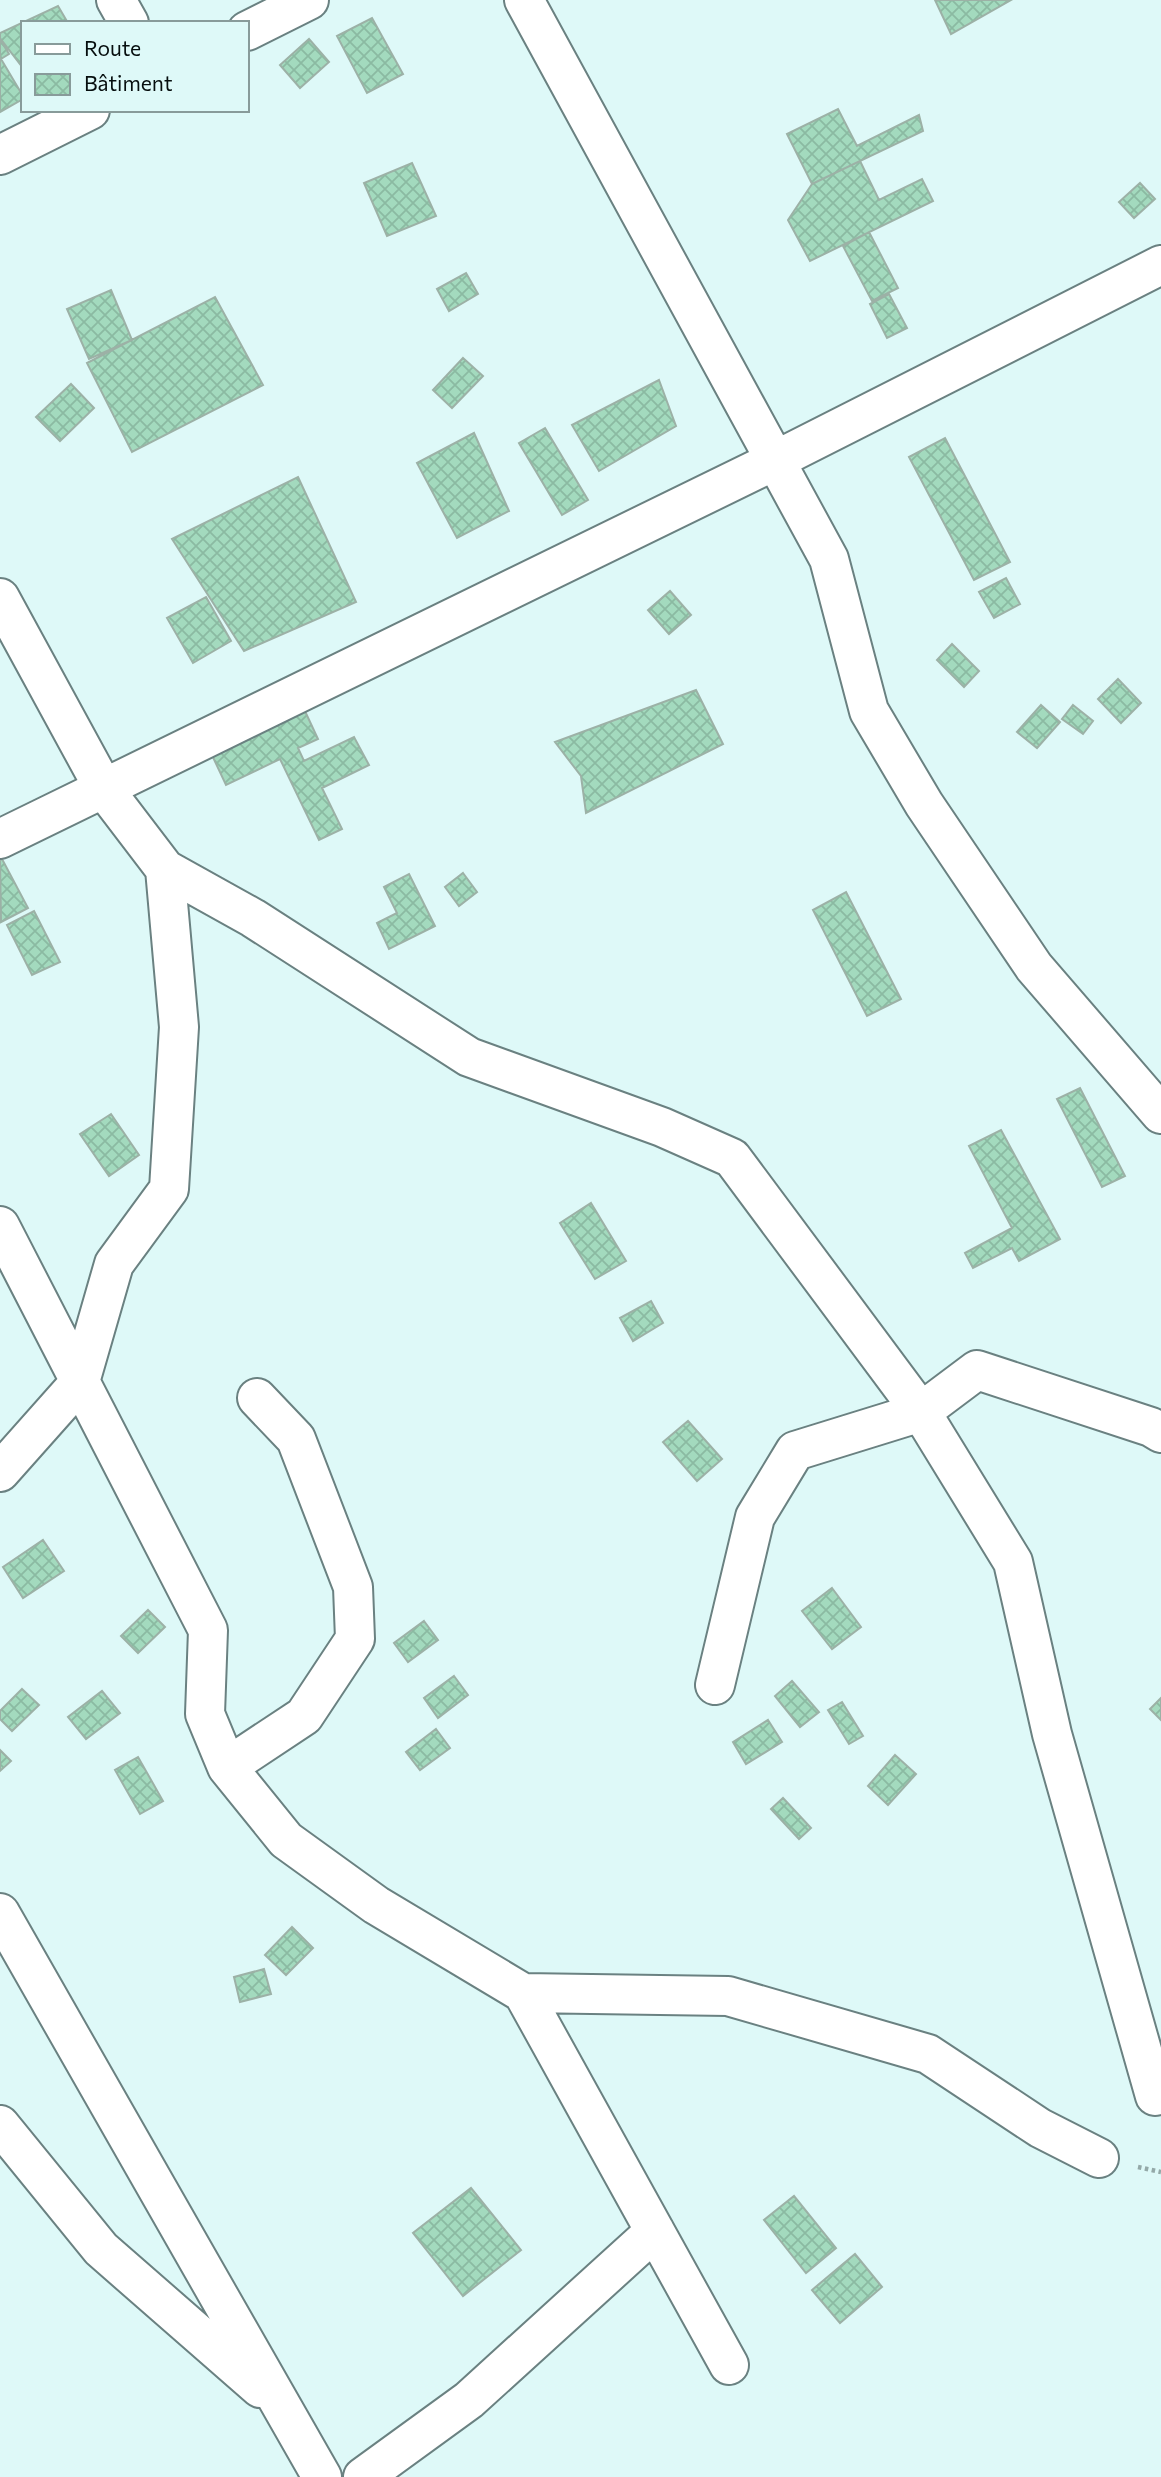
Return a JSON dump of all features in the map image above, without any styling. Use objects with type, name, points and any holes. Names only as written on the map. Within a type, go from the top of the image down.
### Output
[{"type":"street","points":[[116,0],[128,21]]},
{"type":"street","points":[[248,30],[309,0]]},
{"type":"street","points":[[524,0],[829,559],[869,711],[924,804],[1034,967],[1161,1114]]},
{"type":"street","points":[[0,155],[86,112]]},
{"type":"street","points":[[0,839],[774,461],[1161,265]]},
{"type":"street","points":[[0,598],[104,789],[165,869],[253,918],[469,1057],[662,1127],[732,1158],[920,1412],[1013,1562],[1052,1734],[1155,2096]]},
{"type":"street","points":[[0,1472],[80,1382],[114,1264],[169,1189],[179,1027],[165,869]]},
{"type":"street","points":[[0,1226],[208,1630],[205,1714],[227,1767],[286,1840],[376,1905],[523,1993],[727,1996],[741,2000],[928,2054],[1040,2129],[1099,2158]]},
{"type":"street","points":[[715,1685],[755,1517],[795,1451],[920,1412],[977,1370],[1151,1427],[1161,1433]]},
{"type":"street","points":[[227,1767],[304,1716],[355,1639],[353,1587],[296,1439],[257,1398]]},
{"type":"street","points":[[0,1913],[322,2477]]},
{"type":"street","points":[[523,1993],[729,2365]]},
{"type":"street","points":[[0,2125],[101,2249],[282,2408]]},
{"type":"street","points":[[363,2477],[470,2400],[654,2231]]},
{"type":"building","points":[[935,0],[1011,0],[951,34]]},
{"type":"building","points":[[58,6],[67,21],[26,21]]},
{"type":"building","points":[[372,18],[403,74],[367,93],[337,36]]},
{"type":"building","points":[[21,23],[21,65],[0,38],[0,33]]},
{"type":"building","points":[[0,39],[9,54],[1,59],[21,93],[21,100],[0,112]]},
{"type":"building","points":[[309,39],[329,62],[300,88],[280,65]]},
{"type":"building","points":[[838,109],[857,146],[919,115],[923,131],[812,184],[787,134]]},
{"type":"building","points":[[860,161],[879,200],[922,179],[933,201],[810,261],[788,220],[812,184]]},
{"type":"building","points":[[412,163],[436,216],[387,236],[364,183]]},
{"type":"building","points":[[1140,183],[1155,199],[1134,218],[1119,202]]},
{"type":"building","points":[[869,232],[898,288],[872,301],[843,246]]},
{"type":"building","points":[[466,273],[478,294],[449,311],[437,289]]},
{"type":"building","points":[[111,290],[132,340],[89,359],[67,309]]},
{"type":"building","points":[[889,294],[907,328],[887,338],[870,304]]},
{"type":"building","points":[[215,297],[263,385],[132,452],[87,363]]},
{"type":"building","points":[[463,358],[483,376],[452,408],[433,390]]},
{"type":"building","points":[[659,380],[676,426],[599,471],[572,425]]},
{"type":"building","points":[[71,384],[94,408],[60,441],[36,417]]},
{"type":"building","points":[[545,428],[588,500],[562,515],[519,443]]},
{"type":"building","points":[[474,433],[509,511],[457,538],[417,463]]},
{"type":"building","points":[[945,438],[1010,562],[974,580],[909,457]]},
{"type":"building","points":[[298,477],[356,602],[244,651],[172,539]]},
{"type":"building","points":[[1006,578],[1020,604],[994,618],[979,592]]},
{"type":"building","points":[[670,591],[691,615],[669,634],[648,610]]},
{"type":"building","points":[[206,597],[231,641],[193,663],[167,618]]},
{"type":"building","points":[[952,644],[979,671],[964,687],[937,660]]},
{"type":"building","points":[[1118,679],[1141,703],[1121,723],[1098,699]]},
{"type":"building","points":[[696,690],[723,744],[586,813],[581,776],[555,742]]},
{"type":"building","points":[[1041,705],[1060,722],[1037,748],[1017,732]]},
{"type":"building","points":[[1073,705],[1093,721],[1083,734],[1062,719]]},
{"type":"building","points":[[304,709],[318,739],[298,748],[304,761],[354,737],[369,765],[322,788],[342,829],[319,840],[280,759],[226,785],[211,753]]},
{"type":"building","points":[[2,859],[28,908],[1,922],[0,860]]},
{"type":"building","points":[[463,873],[477,892],[459,906],[445,887]]},
{"type":"building","points":[[409,874],[435,926],[389,949],[377,923],[397,913],[384,887]]},
{"type":"building","points":[[846,892],[901,999],[867,1016],[813,910]]},
{"type":"building","points":[[34,911],[60,962],[32,975],[7,925]]},
{"type":"building","points":[[1080,1088],[1125,1176],[1102,1187],[1057,1099]]},
{"type":"building","points":[[111,1114],[139,1155],[109,1176],[80,1134]]},
{"type":"building","points":[[1001,1130],[1060,1239],[1019,1261],[1012,1248],[973,1268],[965,1253],[1012,1228],[969,1146]]},
{"type":"building","points":[[591,1203],[626,1261],[595,1279],[560,1223]]},
{"type":"building","points":[[651,1301],[663,1323],[633,1341],[620,1318]]},
{"type":"building","points":[[688,1421],[722,1459],[697,1481],[663,1442]]},
{"type":"building","points":[[43,1540],[64,1571],[23,1598],[3,1567]]},
{"type":"building","points":[[832,1588],[861,1627],[832,1649],[802,1611]]},
{"type":"building","points":[[148,1610],[165,1627],[138,1653],[121,1636]]},
{"type":"building","points":[[424,1621],[438,1640],[408,1662],[394,1643]]},
{"type":"building","points":[[454,1676],[468,1695],[438,1718],[424,1698]]},
{"type":"building","points":[[792,1681],[819,1712],[800,1727],[775,1696]]},
{"type":"building","points":[[22,1689],[39,1705],[12,1731],[0,1719],[0,1711]]},
{"type":"building","points":[[102,1691],[120,1713],[86,1739],[68,1717]]},
{"type":"building","points":[[1161,1698],[1161,1720],[1150,1709]]},
{"type":"building","points":[[842,1702],[863,1736],[849,1744],[828,1710]]},
{"type":"building","points":[[768,1720],[782,1742],[746,1764],[733,1742]]},
{"type":"building","points":[[436,1729],[450,1748],[420,1770],[406,1752]]},
{"type":"building","points":[[0,1750],[11,1761],[0,1771]]},
{"type":"building","points":[[895,1755],[916,1774],[888,1805],[868,1786]]},
{"type":"building","points":[[138,1757],[163,1801],[140,1814],[115,1770]]},
{"type":"building","points":[[783,1798],[811,1828],[799,1839],[771,1809]]},
{"type":"building","points":[[292,1927],[313,1948],[286,1975],[265,1955]]},
{"type":"building","points":[[264,1969],[271,1994],[240,2002],[234,1977]]},
{"type":"building","points":[[471,2188],[521,2250],[463,2296],[413,2233]]},
{"type":"building","points":[[794,2196],[836,2248],[806,2273],[764,2220]]},
{"type":"building","points":[[855,2254],[882,2287],[840,2323],[812,2290]]}]
